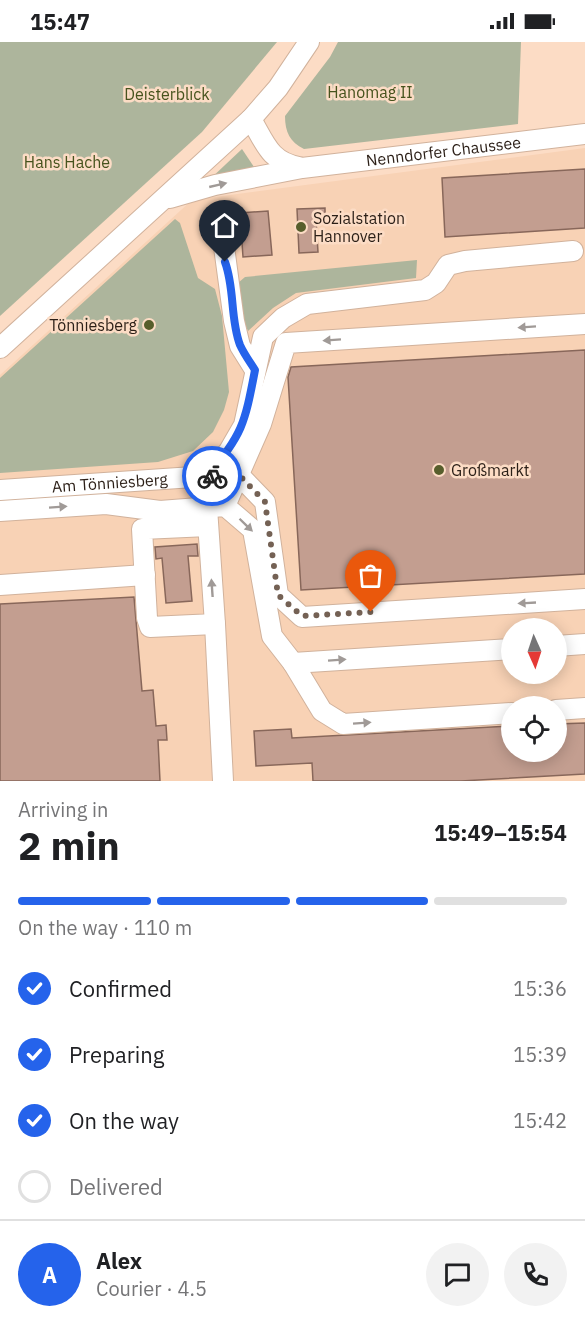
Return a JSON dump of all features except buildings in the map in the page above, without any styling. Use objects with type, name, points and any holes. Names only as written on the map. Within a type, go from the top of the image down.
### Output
[{"type":"street","points":[[0,348],[251,119],[278,88],[309,42]]},
{"type":"street","name":"Nenndorfer Chaussee","points":[[251,119],[272,155],[284,164],[302,168]]},
{"type":"street","name":"Nenndorfer Chaussee","points":[[162,201],[215,185],[302,168],[585,135]]},
{"type":"street","points":[[222,232],[234,321],[240,346],[255,370]]},
{"type":"street","points":[[207,476],[229,451],[244,424],[262,337],[283,318],[307,304],[425,290],[436,283],[448,265],[465,261],[573,250]]},
{"type":"street","points":[[223,781],[214,624],[214,513],[238,474],[261,424],[286,343],[585,324]]},
{"type":"street","points":[[238,474],[265,502],[278,595],[302,616],[585,599]]},
{"type":"street","name":"Am Tönniesberg","points":[[0,490],[238,474]]},
{"type":"street","points":[[139,480],[147,618],[150,627],[214,624]]},
{"type":"street","name":"Am Tönniesberg","points":[[0,511],[106,504],[160,511],[214,513]]},
{"type":"street","points":[[142,529],[214,513],[253,530],[272,636],[293,663],[322,711],[343,724],[501,714]]},
{"type":"street","points":[[0,585],[145,575]]},
{"type":"street","points":[[567,645],[585,644]]},
{"type":"street","points":[[293,663],[501,650]]},
{"type":"street","points":[[567,709],[585,708]]},
{"type":"shaded area","points":[[585,148],[585,781],[0,781],[0,375],[192,200]]},
{"type":"green space","name":"Hans Hache","points":[[0,42],[277,42],[202,132],[0,316]]},
{"type":"green space","name":"Hanomag II","points":[[338,42],[521,42],[518,124],[304,149],[289,136],[285,116],[330,57]]},
{"type":"green space","points":[[242,149],[256,170],[208,181]]},
{"type":"green space","points":[[175,219],[180,223],[198,278],[215,289],[222,316],[229,392],[224,410],[213,432],[193,451],[158,462],[0,473],[0,378]]},
{"type":"green space","points":[[417,260],[416,278],[296,293],[273,308],[248,331],[242,317],[238,283],[245,277]]},
{"type":"way so far","points":[[212,476],[238,474],[265,502],[278,595],[302,616],[371,612]]},
{"type":"place","name":"Sozialstation Hannover","points":[[301,227]]},
{"type":"place","name":"Tönniesberg","points":[[149,325]]},
{"type":"place","name":"Großmarkt","points":[[439,470]]},
{"type":"route","points":[[212,476],[207,476],[229,451],[244,424],[255,370],[240,346],[234,321],[231,282],[225,262]]},
{"type":"park label","name":"Deisterblick","points":[[167,94]]}]
